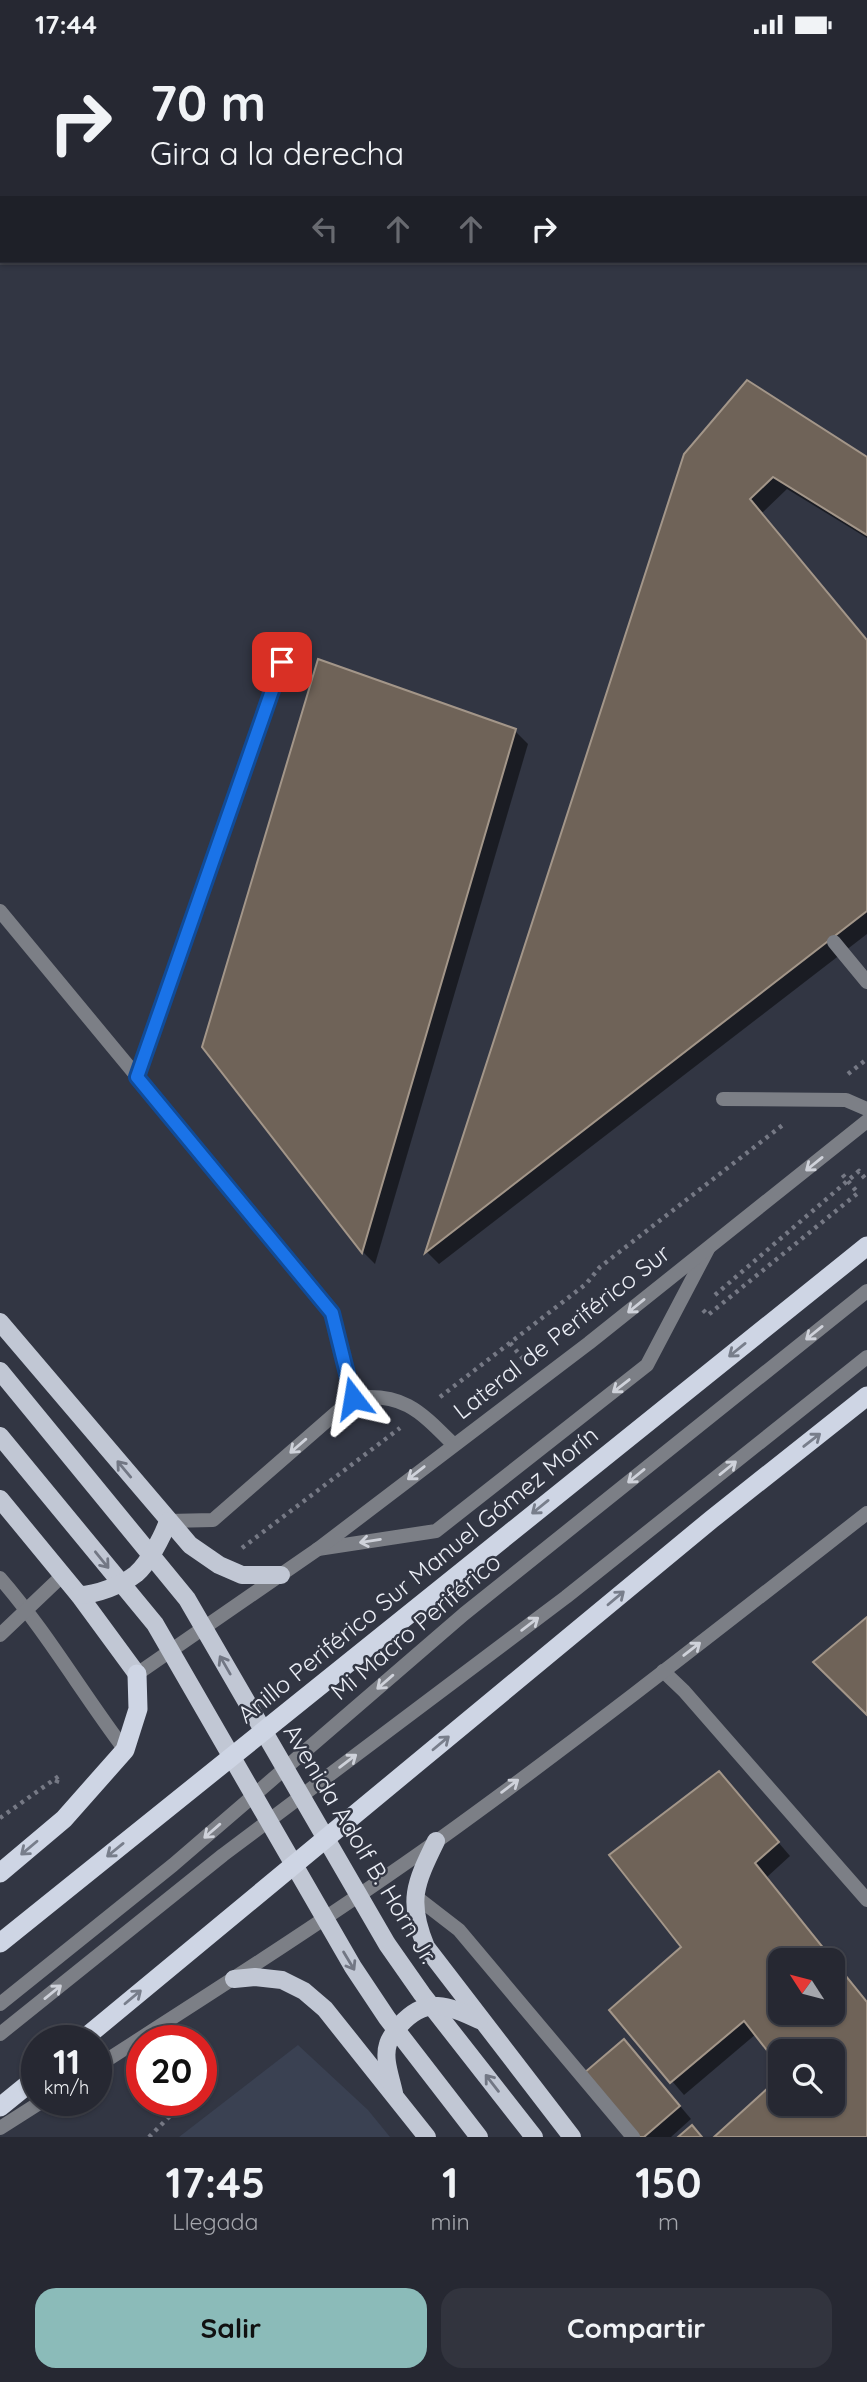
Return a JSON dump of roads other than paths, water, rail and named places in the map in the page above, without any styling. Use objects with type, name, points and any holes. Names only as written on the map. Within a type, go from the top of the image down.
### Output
[{"type":"highway","name":"Anillo Periférico Sur Manuel Gómez Morín","points":[[0,1943],[867,1246]]},
{"type":"highway","points":[[99,2025],[712,1519],[867,1397]]},
{"type":"highway","points":[[0,1873],[64,1819],[125,1749],[138,1710],[137,1674]]},
{"type":"highway","points":[[0,2107],[21,2090]]},
{"type":"main road","points":[[0,1322],[190,1545],[219,1565],[242,1575],[281,1575]]},
{"type":"main road","name":"Avenida Adolf B. Horn Jr.","points":[[0,1371],[187,1599],[387,1944],[422,1994],[534,2137]]},
{"type":"main road","points":[[0,1436],[155,1624],[353,1968],[387,2018],[479,2137]]},
{"type":"main road","points":[[0,1499],[79,1595],[137,1674]]},
{"type":"main road","points":[[79,1595],[94,1595],[136,1573],[163,1535],[168,1521]]},
{"type":"main road","points":[[436,1841],[421,1873],[415,1896],[416,1922],[426,1947],[572,2137]]},
{"type":"main road","points":[[234,1979],[255,1977],[282,1980],[304,1991],[325,2009],[427,2137]]},
{"type":"main road","points":[[395,2096],[387,2058],[388,2043],[410,2014],[430,2005],[451,2007],[482,2021]]},
{"type":"street","points":[[137,1077],[282,662]]},
{"type":"street","points":[[0,911],[332,1313],[353,1398]]},
{"type":"street","points":[[834,942],[867,982]]},
{"type":"street","points":[[723,1099],[846,1100],[867,1109]]},
{"type":"street","name":"Lateral de Periférico Sur","points":[[137,1674],[318,1549],[589,1343],[867,1121]]},
{"type":"street","points":[[318,1549],[436,1531],[648,1365],[708,1248]]},
{"type":"street","name":"Mi Macro Periférico","points":[[0,2004],[173,1865],[464,1613],[867,1291]]},
{"type":"street","points":[[0,2034],[223,1855],[566,1597],[867,1357]]},
{"type":"street","points":[[168,1521],[213,1520],[353,1398],[377,1395],[421,1412],[453,1444]]},
{"type":"street","points":[[112,2057],[234,1979],[436,1841],[663,1671],[867,1513]]},
{"type":"street","points":[[0,1635],[63,1576]]},
{"type":"street","points":[[0,1578],[27,1609],[90,1704],[125,1749]]},
{"type":"street","points":[[663,1671],[684,1691],[867,1900]]},
{"type":"street","points":[[415,1896],[459,1930],[633,2137]]},
{"type":"street","points":[[0,2129],[21,2115]]}]
